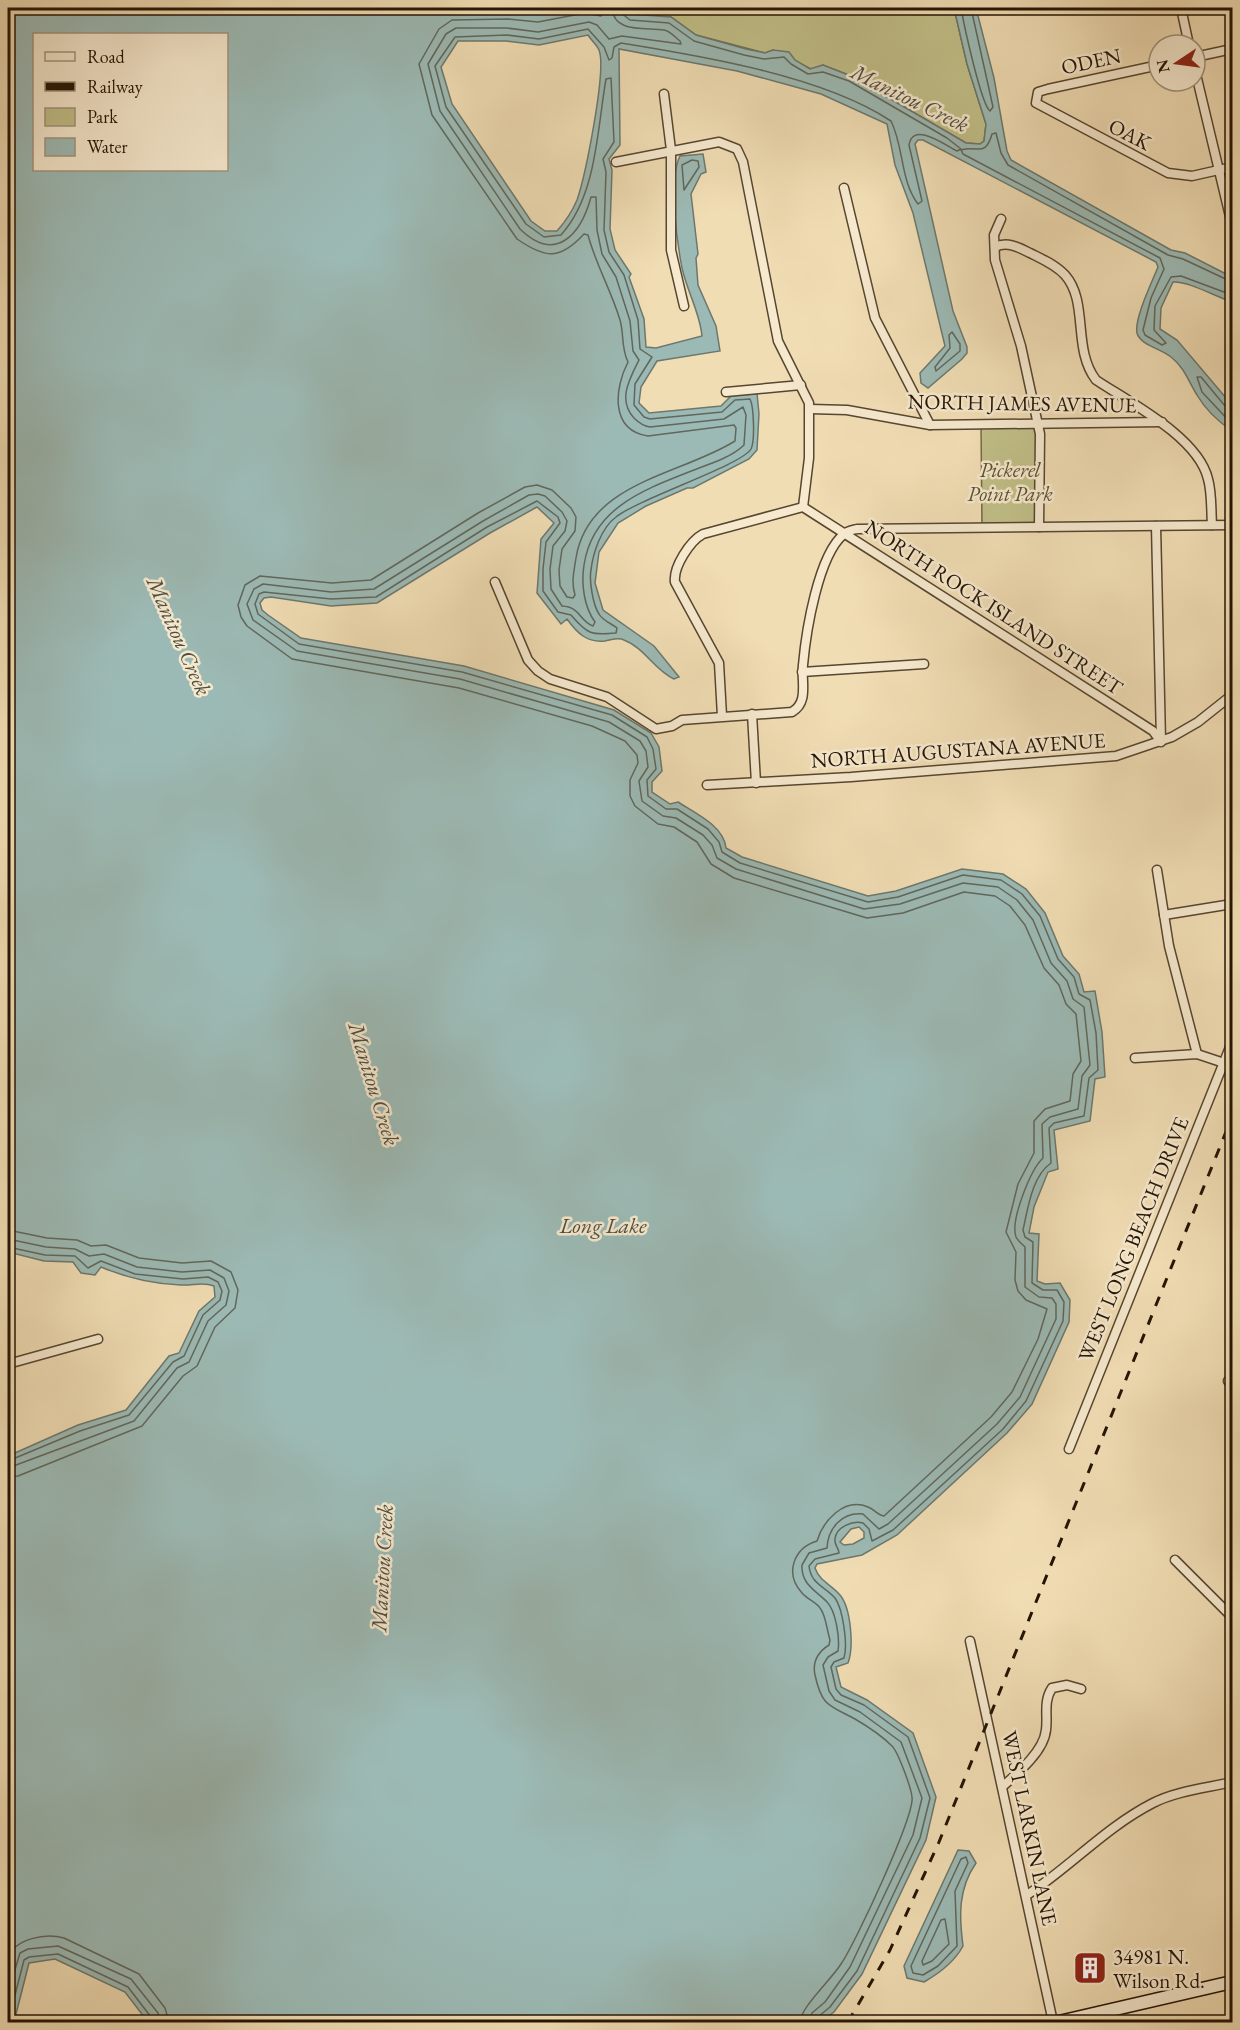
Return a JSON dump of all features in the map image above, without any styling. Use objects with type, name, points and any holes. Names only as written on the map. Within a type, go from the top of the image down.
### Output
[{"type":"street","points":[[1181,8],[1186,33]]},
{"type":"street","points":[[1207,54],[1233,49]]},
{"type":"street","name":"ODEN","points":[[1034,99],[1038,92],[1048,88],[1147,67]]},
{"type":"street","points":[[1200,93],[1233,225]]},
{"type":"street","points":[[664,94],[671,150],[672,250],[684,306]]},
{"type":"street","name":"OAK","points":[[1034,99],[1040,107],[1168,173],[1192,176],[1233,167]]},
{"type":"street","points":[[616,162],[719,142],[737,150],[743,162],[778,341],[801,385],[810,409],[809,458],[804,507],[703,534],[696,538],[675,570],[675,582],[719,663],[722,716]]},
{"type":"street","points":[[844,188],[875,318],[930,425]]},
{"type":"street","points":[[1000,219],[995,231],[998,271],[1021,346],[1040,434],[1039,527]]},
{"type":"street","points":[[995,247],[1006,244],[1017,247],[1064,273],[1073,286],[1084,358],[1089,371],[1096,380],[1162,422],[1205,470],[1209,480],[1212,525]]},
{"type":"street","points":[[726,392],[801,385]]},
{"type":"street","name":"NORTH JAMES AVENUE","points":[[810,409],[847,410],[930,425],[1162,422]]},
{"type":"street","name":"NORTH ROCK ISLAND STREET","points":[[804,507],[1153,731],[1161,742]]},
{"type":"street","points":[[495,582],[528,660],[544,676],[607,697],[656,729],[672,726],[682,720],[792,712],[798,708],[803,693],[802,672],[814,592],[844,533],[857,529],[1233,525]]},
{"type":"street","points":[[1156,526],[1161,742]]},
{"type":"street","points":[[802,672],[924,664]]},
{"type":"street","name":"NORTH AUGUSTANA AVENUE","points":[[706,785],[1116,756],[1161,742],[1198,722],[1233,695]]},
{"type":"street","points":[[752,714],[756,783]]},
{"type":"street","points":[[1157,870],[1182,1003],[1197,1054]]},
{"type":"street","points":[[1164,915],[1233,904]]},
{"type":"street","name":"WEST LONG BEACH DRIVE","points":[[1069,1449],[1233,1042]]},
{"type":"street","points":[[1135,1058],[1197,1054],[1224,1063]]},
{"type":"street","points":[[8,1364],[98,1339]]},
{"type":"street","points":[[1175,1560],[1233,1617]]},
{"type":"street","name":"WEST LARKIN LANE","points":[[970,1641],[1053,2022]]},
{"type":"street","points":[[1003,1786],[1043,1743],[1047,1728],[1046,1700],[1052,1688],[1067,1685],[1081,1689]]},
{"type":"street","points":[[1027,1895],[1050,1881],[1126,1819],[1154,1802],[1233,1782]]},
{"type":"street","points":[[1059,2022],[1233,1982]]},
{"type":"green space","points":[[624,8],[954,8],[967,64],[986,124],[984,141],[980,144],[966,143],[851,76],[823,65],[811,69],[773,50],[765,53],[696,35],[671,17],[631,14]]},
{"type":"green space","name":"Pickerel Point Park","points":[[1038,423],[1039,527],[982,528],[981,424]]},
{"type":"water","name":"Long Lake","points":[[8,8],[624,8],[631,14],[671,17],[696,35],[746,49],[765,53],[773,50],[789,52],[795,60],[810,69],[823,65],[851,76],[966,143],[980,144],[984,141],[986,124],[967,64],[954,8],[976,8],[994,78],[1007,151],[1011,160],[1171,250],[1185,253],[1232,277],[1232,302],[1194,287],[1173,282],[1161,308],[1160,329],[1177,340],[1232,405],[1232,431],[1204,405],[1176,361],[1142,341],[1137,333],[1138,319],[1158,267],[1156,262],[923,140],[918,140],[915,144],[953,311],[967,347],[967,353],[962,359],[928,388],[921,383],[920,373],[945,346],[913,213],[895,165],[887,124],[821,94],[737,71],[619,49],[620,145],[609,159],[612,170],[610,229],[615,250],[631,274],[629,277],[644,319],[646,347],[656,348],[702,336],[699,319],[682,268],[674,195],[676,167],[680,156],[703,154],[706,172],[701,174],[691,194],[698,254],[696,258],[698,285],[716,326],[720,351],[657,361],[641,387],[639,403],[649,413],[721,406],[733,394],[757,393],[759,414],[757,450],[749,459],[693,488],[687,488],[646,506],[618,523],[599,552],[595,583],[603,610],[654,646],[679,677],[674,679],[667,675],[638,648],[624,640],[588,639],[579,633],[567,619],[561,624],[537,593],[541,539],[554,523],[537,507],[490,533],[377,603],[331,606],[271,597],[264,598],[260,603],[262,610],[301,638],[464,666],[614,710],[651,733],[659,747],[662,771],[652,782],[652,792],[670,804],[678,802],[708,821],[720,833],[726,848],[742,857],[868,896],[896,891],[962,869],[1003,874],[1026,889],[1045,913],[1063,956],[1079,974],[1084,992],[1095,991],[1102,1032],[1105,1077],[1095,1079],[1090,1121],[1054,1130],[1058,1169],[1048,1172],[1034,1207],[1029,1233],[1039,1234],[1037,1281],[1045,1284],[1060,1283],[1070,1300],[1069,1322],[1032,1404],[1007,1433],[897,1535],[862,1555],[817,1564],[815,1568],[820,1577],[840,1595],[849,1618],[850,1656],[848,1663],[836,1667],[841,1687],[867,1700],[913,1733],[936,1797],[926,1840],[862,1974],[834,2012],[820,2022],[148,2022],[125,1992],[55,1959],[29,1963],[14,2022],[8,2022],[8,1456],[78,1425],[126,1410],[169,1356],[179,1353],[199,1311],[215,1297],[214,1286],[210,1285],[150,1282],[101,1267],[95,1275],[81,1273],[73,1262],[44,1261],[8,1252]],"holes":[[[588,35],[597,46],[601,61],[598,100],[590,148],[581,188],[573,209],[557,231],[545,231],[531,221],[452,104],[441,67],[458,41],[506,41],[539,45]],[[859,1527],[864,1532],[864,1538],[853,1544],[844,1545],[840,1542],[851,1529]]]},
{"type":"water","points":[[958,1850],[969,1851],[976,1863],[966,1883],[961,1903],[963,1946],[946,1967],[924,1982],[907,1978],[904,1966]]},
{"type":"railway","points":[[848,2022],[890,1950],[939,1842],[1232,1117]]},
{"type":"place","name":"34981 N. Wilson Rd.","points":[[1090,1968]]},
{"type":"water label","name":"Manitou Creek","points":[[910,98]]},
{"type":"water label","name":"Manitou Creek","points":[[179,636]]},
{"type":"water label","name":"Manitou Creek","points":[[374,1084]]},
{"type":"water label","name":"Manitou Creek","points":[[382,1568]]}]
